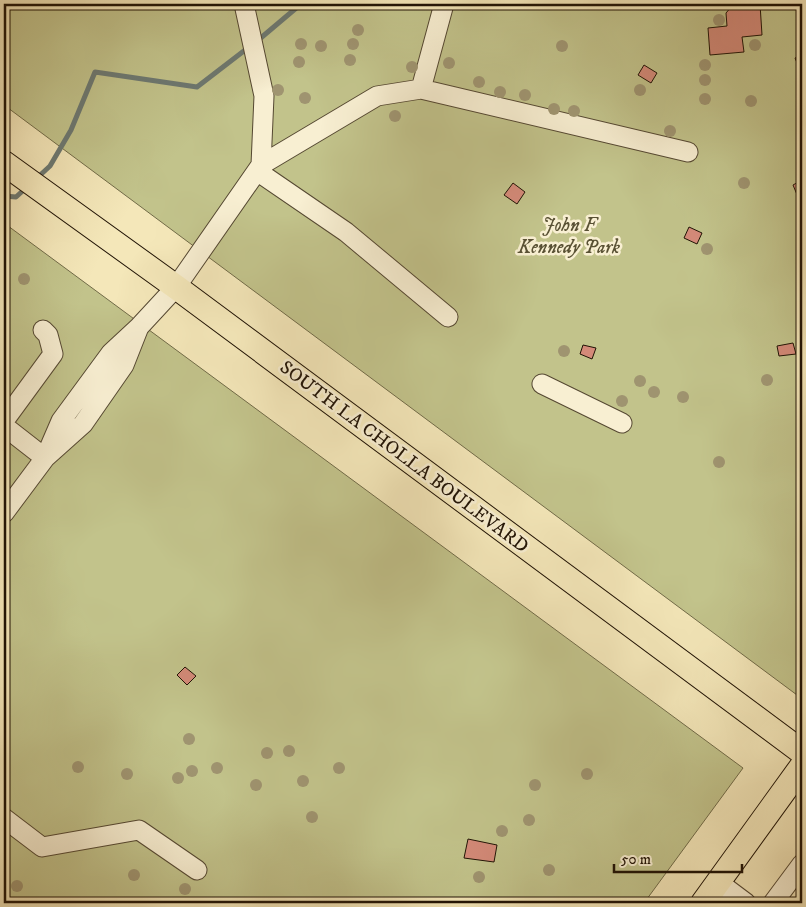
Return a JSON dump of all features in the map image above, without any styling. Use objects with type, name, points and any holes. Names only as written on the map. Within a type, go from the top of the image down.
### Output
[{"type":"main road","name":"SOUTH LA CHOLLA BOULEVARD","points":[[4,163],[176,287],[802,752]]},
{"type":"main road","points":[[703,903],[802,766]]},
{"type":"street","points":[[244,4],[264,96],[259,168]]},
{"type":"street","points":[[421,89],[444,4]]},
{"type":"street","points":[[4,512],[45,458],[83,424],[124,365],[139,327],[176,287],[259,168],[377,96],[421,89],[688,152]]},
{"type":"street","points":[[259,168],[346,232],[448,317]]},
{"type":"street","points":[[4,421],[53,354],[48,335],[43,330]]},
{"type":"street","points":[[542,384],[622,423]]},
{"type":"street","points":[[4,426],[45,458]]},
{"type":"street","points":[[4,818],[42,847],[138,830],[197,870]]},
{"type":"street","points":[[773,903],[802,864]]},
{"type":"street","points":[[718,882],[746,903]]},
{"type":"green space","name":"John F Kennedy Park","points":[[4,4],[802,4],[802,688],[797,695],[4,105]]},
{"type":"green space","points":[[4,223],[743,768],[644,903],[4,903]]},
{"type":"building","points":[[760,4],[762,35],[742,37],[744,52],[710,55],[708,28],[727,26],[726,13],[732,6]]},
{"type":"building","points":[[802,55],[802,69],[800,70],[795,58]]},
{"type":"building","points":[[644,65],[657,73],[651,83],[638,75]]},
{"type":"building","points":[[802,180],[802,195],[798,197],[793,185]]},
{"type":"building","points":[[513,183],[525,192],[517,204],[504,195]]},
{"type":"building","points":[[689,227],[702,233],[697,244],[684,238]]},
{"type":"building","points":[[793,343],[796,354],[779,356],[777,346]]},
{"type":"building","points":[[583,345],[596,348],[592,359],[580,354]]},
{"type":"building","points":[[185,667],[196,676],[187,685],[177,675]]},
{"type":"building","points":[[468,839],[497,845],[494,862],[464,858]]},
{"type":"waterway","points":[[256,42],[301,4]]},
{"type":"waterway","points":[[37,178],[50,166],[71,130],[95,72],[197,87],[249,47]]},
{"type":"waterway","points":[[4,196],[16,197],[27,187]]}]
